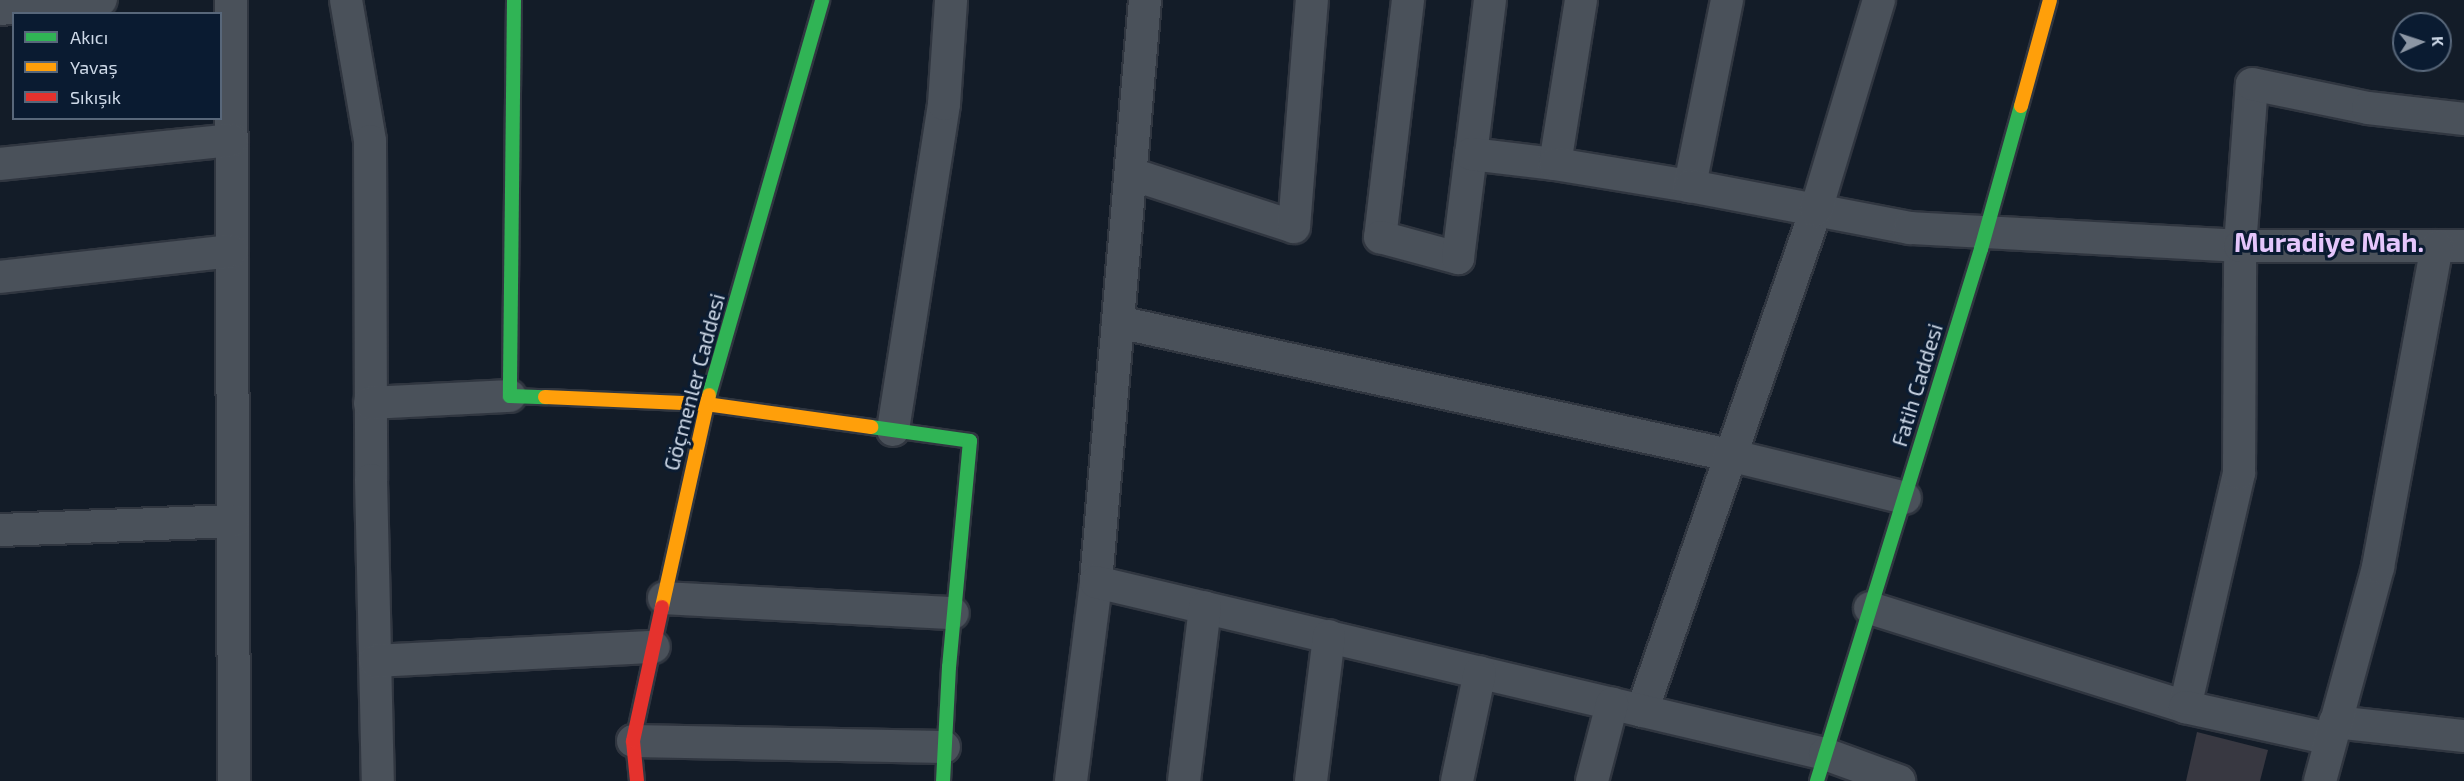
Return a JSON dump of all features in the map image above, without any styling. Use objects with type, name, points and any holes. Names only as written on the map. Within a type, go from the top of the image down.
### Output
[{"type":"street","points":[[0,9],[101,0]]},
{"type":"street","points":[[231,0],[234,781]]},
{"type":"street","points":[[346,0],[370,141],[370,403],[378,781]]},
{"type":"street","points":[[510,396],[514,0]]},
{"type":"street","name":"Göçmenler Caddesi","points":[[637,781],[633,741],[706,404],[822,0]]},
{"type":"street","points":[[893,430],[944,104],[951,0]]},
{"type":"street","points":[[1071,781],[1096,582],[1145,0]]},
{"type":"street","points":[[1131,174],[1294,227],[1311,0]]},
{"type":"street","points":[[1408,0],[1380,237],[1458,258],[1490,0]]},
{"type":"street","points":[[1555,164],[1581,0]]},
{"type":"street","points":[[1690,186],[1727,0]]},
{"type":"street","points":[[1642,711],[1816,210],[1879,0]]},
{"type":"street","name":"Fatih Caddesi","points":[[1821,768],[1986,232],[2050,0]]},
{"type":"street","points":[[2185,707],[2239,473],[2240,246],[2252,84],[2368,108],[2464,119]]},
{"type":"street","points":[[0,164],[232,140]]},
{"type":"street","points":[[1471,154],[1555,164],[1690,186],[1910,228],[2240,246],[2450,246],[2378,567],[2320,781]]},
{"type":"street","points":[[0,277],[232,251]]},
{"type":"street","points":[[1118,322],[1730,455],[1905,498]]},
{"type":"street","points":[[370,403],[510,396],[706,404],[970,441],[953,613],[942,781]]},
{"type":"street","points":[[0,530],[233,522]]},
{"type":"street","points":[[1096,582],[1642,711],[1821,768],[1899,781]]},
{"type":"street","points":[[664,598],[953,613]]},
{"type":"street","points":[[1184,781],[1205,607]]},
{"type":"street","points":[[1870,608],[2185,707],[2333,731],[2464,736]]},
{"type":"street","points":[[1311,781],[1329,636]]},
{"type":"street","points":[[375,661],[654,647]]},
{"type":"street","points":[[1457,781],[1480,672]]},
{"type":"street","points":[[1592,781],[1612,704]]},
{"type":"street","points":[[633,741],[944,747]]},
{"type":"building","points":[[2197,732],[2268,750],[2260,781],[2186,781]]},
{"type":"traffic: fast","points":[[514,0],[510,396],[545,397]]},
{"type":"traffic: fast","points":[[709,395],[822,0]]},
{"type":"traffic: fast","points":[[1817,781],[1981,249],[2021,106]]},
{"type":"traffic: fast","points":[[871,427],[970,441],[949,667],[943,781]]},
{"type":"traffic: slow","points":[[2021,106],[2050,0]]},
{"type":"traffic: slow","points":[[662,607],[709,395]]},
{"type":"traffic: slow","points":[[545,397],[706,404],[871,427]]},
{"type":"traffic: jam","points":[[637,781],[633,741],[662,607]]},
{"type":"district","name":"Muradiye Mah.","points":[[2329,242]]}]
